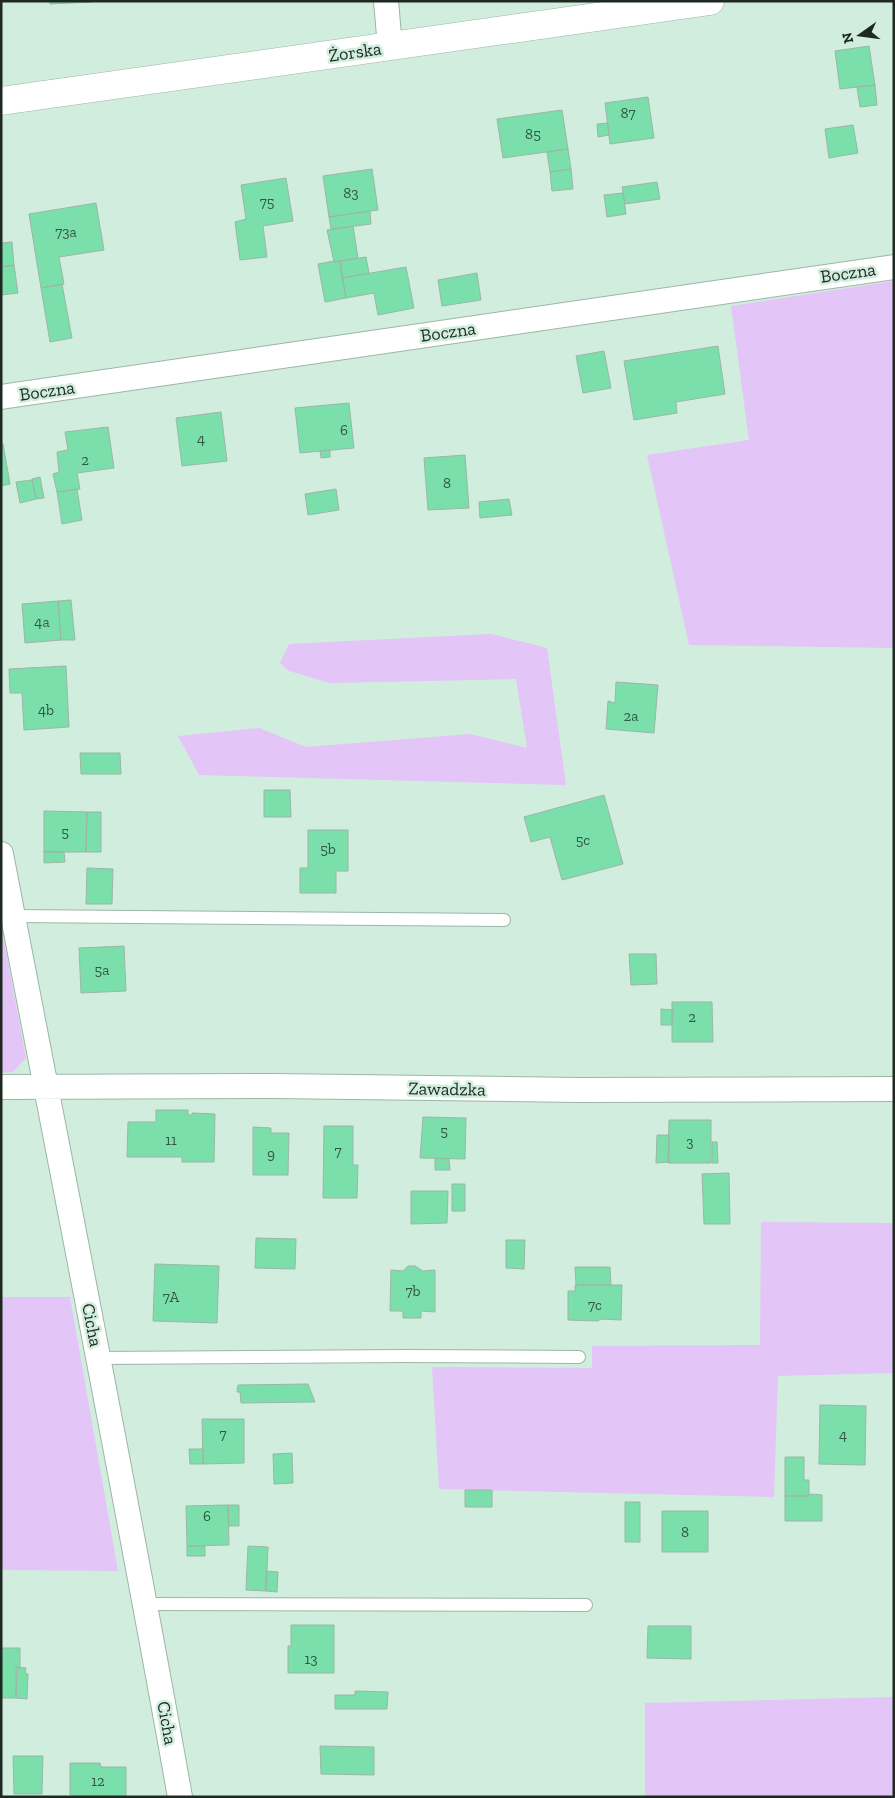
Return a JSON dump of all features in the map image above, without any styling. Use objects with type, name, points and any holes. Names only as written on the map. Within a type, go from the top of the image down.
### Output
[{"type":"street","points":[[386,1],[390,47]]},
{"type":"street","name":"Żorska","points":[[1,101],[710,1]]},
{"type":"street","name":"Boczna","points":[[1,397],[894,267]]},
{"type":"street","name":"Cicha","points":[[1,854],[145,1604],[180,1797]]},
{"type":"street","name":"Zawadzka","points":[[1,1087],[274,1086],[579,1090],[894,1089]]},
{"type":"lane","points":[[13,916],[504,920]]},
{"type":"lane","points":[[98,1358],[405,1356],[578,1358]]},
{"type":"lane","points":[[145,1604],[586,1605]]},
{"type":"shaded area","points":[[894,281],[894,648],[689,645],[647,455],[749,440],[731,306]]},
{"type":"shaded area","points":[[491,634],[547,648],[566,785],[199,775],[178,736],[259,728],[306,747],[470,734],[527,748],[516,679],[330,683],[289,671],[280,663],[289,644]]},
{"type":"shaded area","points":[[1,925],[26,1058],[13,1072],[1,1073]]},
{"type":"shaded area","points":[[761,1222],[894,1223],[894,1373],[778,1376],[774,1497],[439,1489],[432,1367],[592,1368],[592,1346],[760,1345]]},
{"type":"shaded area","points":[[1,1297],[70,1297],[118,1571],[1,1570]]},
{"type":"shaded area","points":[[894,1697],[894,1797],[645,1797],[645,1703]]},
{"type":"building","points":[[50,1],[92,1],[92,2],[50,4]]},
{"type":"building","points":[[869,46],[875,85],[840,89],[835,51]]},
{"type":"building","points":[[875,85],[877,105],[860,107],[857,87]]},
{"type":"building","points":[[648,97],[654,138],[610,144],[605,103]]},
{"type":"building","points":[[562,110],[568,149],[503,158],[497,119]]},
{"type":"building","points":[[608,123],[609,135],[598,137],[597,124]]},
{"type":"building","points":[[853,125],[858,153],[829,158],[825,129]]},
{"type":"building","points":[[568,149],[571,169],[550,172],[547,152]]},
{"type":"building","points":[[372,169],[378,210],[329,217],[323,176]]},
{"type":"building","points":[[571,169],[573,189],[552,191],[550,172]]},
{"type":"building","points":[[286,178],[293,221],[263,226],[267,257],[240,260],[235,222],[246,219],[241,185]]},
{"type":"building","points":[[657,182],[660,199],[625,204],[622,187]]},
{"type":"building","points":[[623,193],[626,214],[607,217],[604,195]]},
{"type":"building","points":[[96,203],[104,250],[59,257],[64,284],[41,288],[29,214]]},
{"type":"building","points":[[370,211],[371,224],[331,229],[329,217]]},
{"type":"building","points":[[353,226],[358,258],[334,262],[327,230]]},
{"type":"building","points":[[12,242],[14,265],[1,267],[1,243]]},
{"type":"building","points":[[366,257],[369,273],[342,278],[340,261]]},
{"type":"building","points":[[340,261],[346,298],[325,302],[318,264]]},
{"type":"building","points":[[14,265],[18,293],[1,295],[1,267]]},
{"type":"building","points":[[406,267],[414,308],[378,315],[374,293],[346,298],[342,278]]},
{"type":"building","points":[[477,273],[481,300],[442,306],[438,280]]},
{"type":"building","points":[[62,284],[72,338],[50,342],[41,288]]},
{"type":"building","points":[[718,346],[725,394],[676,402],[677,413],[634,420],[624,361]]},
{"type":"building","points":[[604,351],[611,388],[583,393],[576,356]]},
{"type":"building","points":[[349,403],[354,448],[300,453],[295,408]]},
{"type":"building","points":[[221,412],[227,461],[182,466],[176,418]]},
{"type":"building","points":[[108,427],[114,468],[77,473],[80,489],[57,492],[53,474],[59,472],[57,452],[68,450],[65,432]]},
{"type":"building","points":[[3,444],[10,484],[1,486],[1,445]]},
{"type":"building","points":[[330,450],[330,457],[321,458],[320,451]]},
{"type":"building","points":[[465,455],[469,508],[428,510],[424,458]]},
{"type":"building","points":[[40,477],[44,498],[36,499],[32,479]]},
{"type":"building","points":[[32,480],[36,499],[20,503],[16,482]]},
{"type":"building","points":[[77,489],[82,520],[62,524],[57,492]]},
{"type":"building","points":[[336,489],[339,510],[308,515],[305,494]]},
{"type":"building","points":[[509,499],[512,515],[480,518],[479,502]]},
{"type":"building","points":[[71,600],[75,640],[61,640],[58,601]]},
{"type":"building","points":[[58,601],[61,640],[25,643],[22,604]]},
{"type":"building","points":[[66,666],[69,727],[24,730],[22,693],[10,693],[9,669]]},
{"type":"building","points":[[616,682],[658,685],[654,733],[606,729],[608,701],[615,703]]},
{"type":"building","points":[[80,753],[120,753],[121,774],[81,774]]},
{"type":"building","points":[[264,790],[290,790],[291,817],[264,817]]},
{"type":"building","points":[[604,795],[623,864],[562,880],[550,837],[531,842],[524,817]]},
{"type":"building","points":[[44,811],[87,812],[86,852],[44,852]]},
{"type":"building","points":[[87,812],[101,812],[101,852],[86,852]]},
{"type":"building","points":[[308,830],[348,830],[348,871],[336,871],[336,893],[300,893],[300,868],[308,868]]},
{"type":"building","points":[[44,851],[64,852],[65,862],[44,863]]},
{"type":"building","points":[[87,868],[113,869],[112,904],[86,904]]},
{"type":"building","points":[[124,946],[126,991],[81,993],[79,948]]},
{"type":"building","points":[[629,954],[656,954],[657,984],[631,985]]},
{"type":"building","points":[[672,1002],[712,1002],[713,1042],[672,1042]]},
{"type":"building","points":[[661,1009],[673,1010],[672,1025],[661,1025]]},
{"type":"building","points":[[156,1110],[188,1110],[188,1115],[192,1115],[192,1113],[215,1114],[214,1162],[182,1162],[182,1157],[127,1157],[128,1122],[156,1122]]},
{"type":"building","points":[[423,1117],[466,1118],[465,1159],[420,1158]]},
{"type":"building","points":[[669,1120],[711,1120],[711,1163],[668,1163]]},
{"type":"building","points":[[324,1126],[353,1126],[353,1165],[358,1165],[357,1198],[323,1198]]},
{"type":"building","points":[[253,1127],[271,1128],[271,1133],[289,1133],[288,1175],[253,1175]]},
{"type":"building","points":[[657,1135],[669,1135],[669,1162],[656,1163]]},
{"type":"building","points":[[712,1142],[717,1142],[718,1163],[712,1163]]},
{"type":"building","points":[[435,1158],[449,1159],[450,1170],[435,1170]]},
{"type":"building","points":[[729,1173],[730,1224],[704,1224],[702,1174]]},
{"type":"building","points":[[452,1184],[465,1184],[465,1211],[452,1211]]},
{"type":"building","points":[[411,1191],[448,1191],[447,1223],[411,1224]]},
{"type":"building","points":[[256,1238],[296,1239],[295,1269],[255,1268]]},
{"type":"building","points":[[506,1240],[525,1240],[524,1269],[506,1268]]},
{"type":"building","points":[[155,1264],[219,1266],[217,1323],[153,1321]]},
{"type":"building","points":[[408,1266],[415,1266],[423,1271],[435,1270],[435,1312],[421,1311],[421,1318],[403,1318],[403,1311],[390,1311],[391,1270],[403,1271]]},
{"type":"building","points":[[575,1267],[610,1267],[611,1285],[576,1285]]},
{"type":"building","points":[[575,1285],[622,1285],[621,1320],[568,1320],[568,1291],[575,1291]]},
{"type":"building","points":[[308,1384],[315,1402],[241,1403],[240,1392],[237,1392],[238,1385]]},
{"type":"building","points":[[820,1405],[866,1406],[865,1465],[819,1464]]},
{"type":"building","points":[[202,1419],[244,1419],[244,1463],[203,1464]]},
{"type":"building","points":[[189,1449],[203,1449],[203,1464],[190,1464]]},
{"type":"building","points":[[292,1453],[293,1483],[274,1484],[273,1454]]},
{"type":"building","points":[[785,1457],[804,1457],[804,1480],[809,1480],[809,1496],[785,1496]]},
{"type":"building","points":[[465,1490],[492,1490],[492,1507],[465,1507]]},
{"type":"building","points":[[810,1494],[822,1495],[822,1521],[785,1521],[785,1496],[809,1496]]},
{"type":"building","points":[[625,1502],[640,1502],[640,1542],[625,1542]]},
{"type":"building","points":[[228,1505],[239,1505],[239,1526],[229,1526]]},
{"type":"building","points":[[228,1505],[229,1545],[187,1546],[186,1506]]},
{"type":"building","points":[[662,1511],[708,1511],[708,1552],[662,1552]]},
{"type":"building","points":[[187,1546],[205,1546],[205,1556],[187,1556]]},
{"type":"building","points":[[248,1546],[268,1547],[266,1591],[246,1590]]},
{"type":"building","points":[[266,1571],[278,1572],[277,1592],[266,1591]]},
{"type":"building","points":[[291,1625],[334,1625],[334,1673],[288,1673],[288,1646],[291,1646]]},
{"type":"building","points":[[648,1626],[691,1626],[691,1659],[647,1658]]},
{"type":"building","points":[[1,1648],[20,1648],[20,1668],[16,1668],[16,1698],[1,1698]]},
{"type":"building","points":[[17,1667],[26,1668],[25,1673],[28,1674],[27,1699],[16,1698]]},
{"type":"building","points":[[355,1691],[388,1692],[387,1709],[335,1709],[335,1695],[355,1695]]},
{"type":"building","points":[[320,1746],[374,1747],[374,1775],[321,1774]]},
{"type":"building","points":[[13,1756],[43,1756],[42,1794],[14,1794]]},
{"type":"building","points":[[70,1763],[100,1763],[101,1767],[126,1767],[126,1797],[75,1797],[75,1795],[70,1795]]}]
